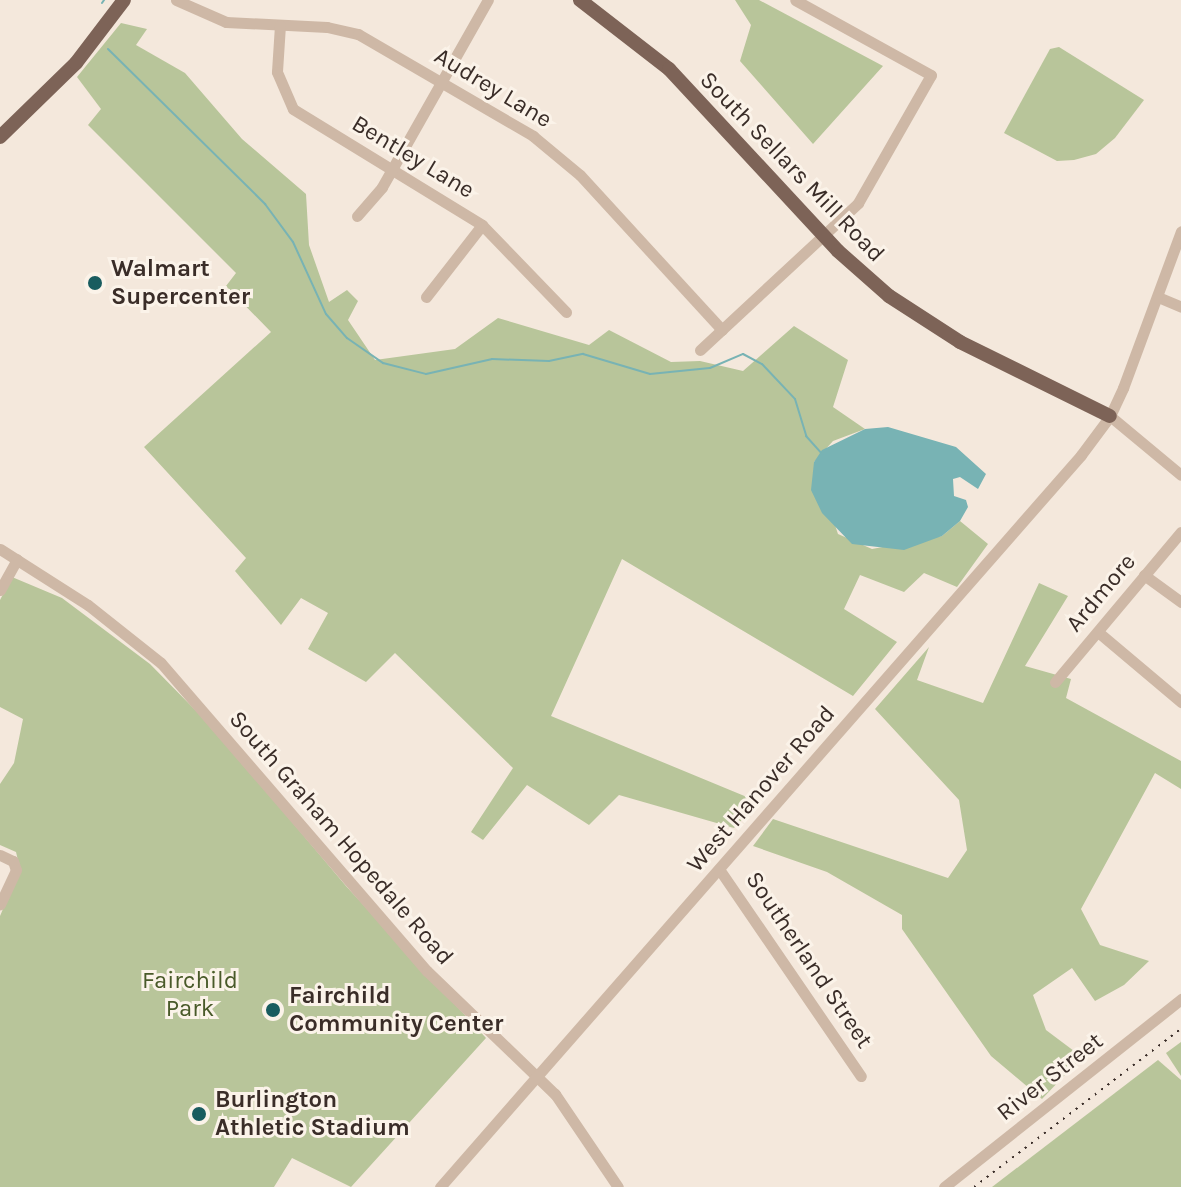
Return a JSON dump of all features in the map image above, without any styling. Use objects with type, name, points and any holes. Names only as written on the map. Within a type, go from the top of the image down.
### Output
[{"type":"main road","points":[[0,137],[76,63],[124,0]]},
{"type":"main road","name":"South Sellars Mill Road","points":[[580,0],[669,69],[825,237],[889,296],[939,330],[1110,416]]},
{"type":"street","name":"Audrey Lane","points":[[176,0],[226,22],[358,34],[442,82],[566,160],[722,330]]},
{"type":"street","points":[[357,216],[392,170],[488,0]]},
{"type":"street","points":[[700,350],[825,237],[866,192],[931,75],[795,0]]},
{"type":"street","name":"Bentley Lane","points":[[280,25],[277,72],[286,100],[302,116],[482,225],[566,312]]},
{"type":"street","points":[[426,297],[482,225]]},
{"type":"street","name":"West Hanover Road","points":[[440,1187],[1021,527],[1110,416],[1181,231]]},
{"type":"street","points":[[1158,297],[1181,307]]},
{"type":"street","points":[[1110,416],[1181,475]]},
{"type":"street","name":"Ardmore","points":[[1055,682],[1181,532]]},
{"type":"street","name":"South Graham Hopedale Road","points":[[0,549],[88,605],[161,663],[427,971],[539,1077],[571,1114],[618,1187]]},
{"type":"street","points":[[0,590],[17,559]]},
{"type":"street","points":[[1144,575],[1181,602]]},
{"type":"street","points":[[1098,632],[1181,702]]},
{"type":"street","points":[[0,855],[14,863],[15,873],[0,905]]},
{"type":"street","name":"Southerland Street","points":[[719,869],[861,1076]]},
{"type":"street","name":"River Street","points":[[944,1187],[1181,999]]},
{"type":"green space","points":[[735,0],[759,0],[883,66],[813,144],[740,61],[751,25]]},
{"type":"green space","points":[[121,23],[147,29],[136,45],[185,73],[242,139],[306,194],[309,245],[329,302],[347,290],[358,301],[348,320],[375,360],[455,349],[498,318],[589,345],[609,330],[671,362],[700,361],[743,371],[794,326],[848,360],[833,407],[865,429],[833,441],[814,462],[838,534],[872,549],[942,536],[960,521],[988,544],[957,587],[924,573],[904,592],[860,575],[844,609],[897,642],[853,696],[622,559],[551,716],[759,802],[734,828],[619,795],[589,825],[527,785],[483,840],[471,832],[513,768],[395,653],[366,682],[308,649],[328,613],[301,598],[281,625],[235,571],[246,558],[144,447],[271,332],[226,286],[236,273],[88,125],[101,109],[77,77]]},
{"type":"green space","points":[[1059,47],[1144,100],[1115,138],[1096,154],[1057,161],[1004,133],[1050,49]]},
{"type":"green space","name":"Fairchild Park","points":[[12,577],[62,598],[150,664],[210,725],[346,886],[486,1038],[351,1187],[292,1158],[274,1187],[0,1187],[0,916],[20,869],[16,852],[0,845],[0,784],[14,763],[23,719],[0,707],[0,600]]},
{"type":"green space","points":[[1039,583],[1068,596],[1025,666],[1071,679],[1066,698],[1181,761],[1181,789],[1155,773],[1081,909],[1100,945],[1149,961],[1124,985],[1095,1001],[1072,968],[1033,995],[1046,1030],[1082,1057],[1042,1099],[991,1056],[902,929],[902,915],[827,872],[753,846],[773,819],[948,878],[967,850],[959,800],[875,709],[929,647],[917,680],[983,703]]},
{"type":"green space","points":[[1181,1042],[1181,1076],[1166,1053]]},
{"type":"green space","points":[[1158,1060],[1181,1080],[1181,1187],[992,1187]]},
{"type":"water","points":[[888,427],[956,447],[986,474],[978,489],[960,477],[953,479],[954,496],[966,500],[968,507],[960,521],[942,536],[904,550],[852,544],[822,513],[811,490],[814,462],[822,450],[865,429]]},
{"type":"waterway","points":[[108,49],[265,204],[293,242],[326,314],[347,338],[383,363],[426,374],[492,359],[549,361],[583,354],[650,374],[710,368],[743,354],[762,364],[795,399],[806,436],[822,454]]},
{"type":"railway","points":[[974,1187],[1181,1029]]},
{"type":"place","name":"Walmart Supercenter","points":[[95,283]]},
{"type":"place","name":"Fairchild Community Center","points":[[273,1010]]},
{"type":"place","name":"Burlington Athletic Stadium","points":[[199,1114]]}]
